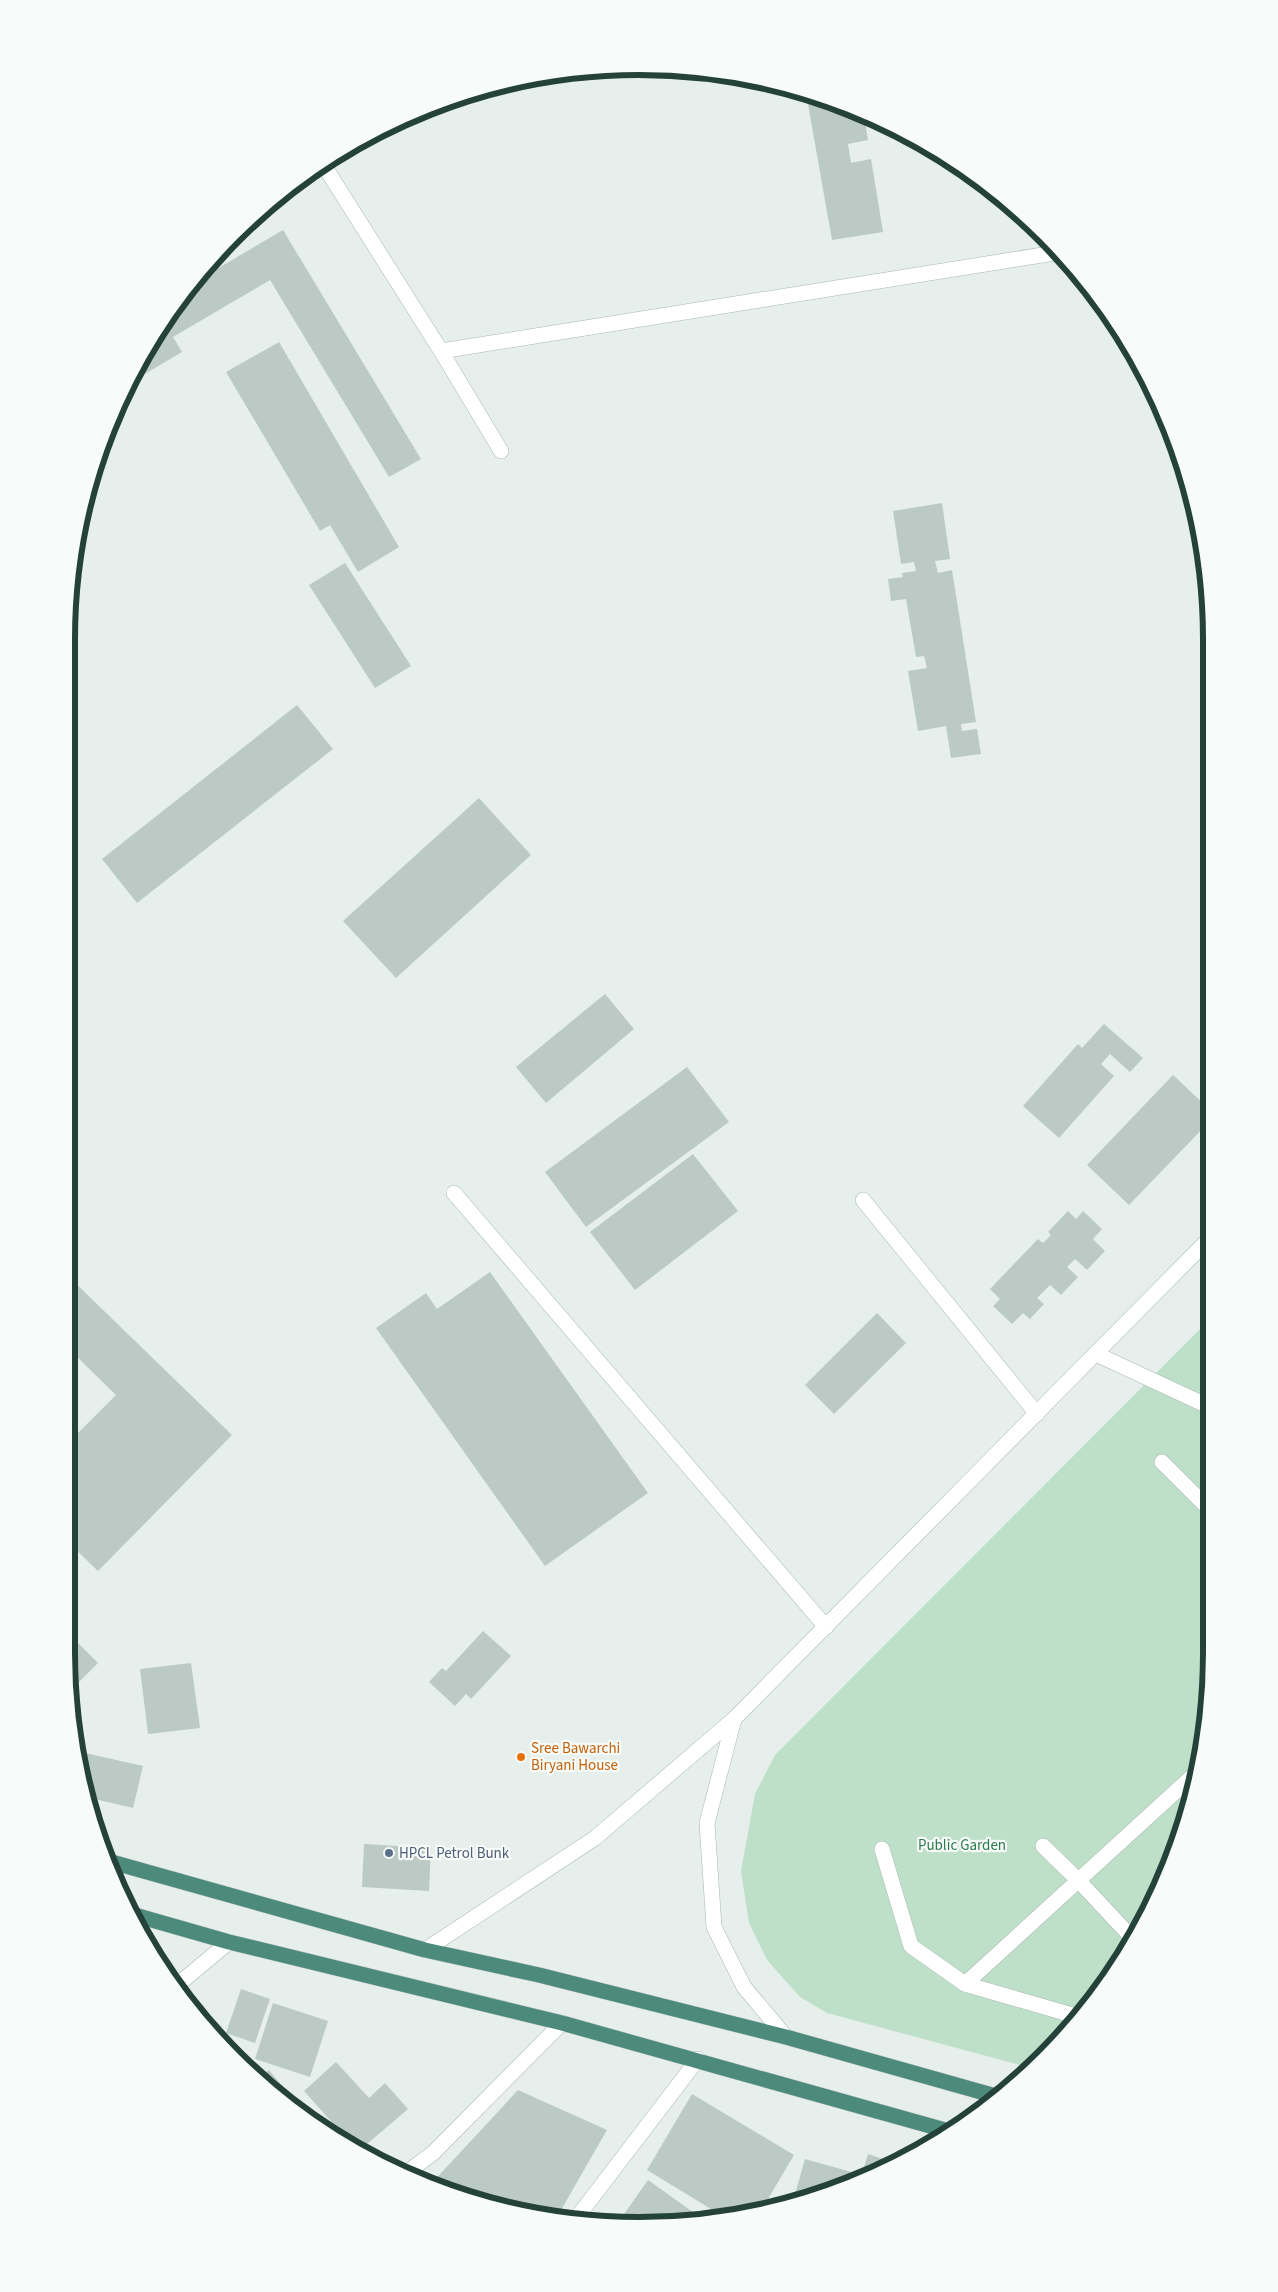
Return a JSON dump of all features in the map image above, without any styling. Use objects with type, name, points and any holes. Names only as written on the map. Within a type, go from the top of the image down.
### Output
[{"type":"highway","points":[[116,1864],[425,1950],[539,1975],[786,2037],[989,2094]]},
{"type":"highway","points":[[141,1917],[229,1942],[562,2023],[698,2059],[941,2129]]},
{"type":"street","points":[[327,170],[441,351],[501,451]]},
{"type":"street","points":[[441,351],[1050,253]]},
{"type":"street","points":[[454,1192],[826,1627]]},
{"type":"street","points":[[863,1200],[1036,1414]]},
{"type":"street","points":[[425,1950],[595,1838],[734,1719],[1203,1246]]},
{"type":"street","points":[[1096,1354],[1203,1404]]},
{"type":"street","points":[[1162,1462],[1203,1503]]},
{"type":"street","points":[[734,1719],[706,1823],[714,1927],[744,1987],[786,2037]]},
{"type":"street","points":[[965,1984],[1188,1780]]},
{"type":"street","points":[[1043,1846],[1128,1933]]},
{"type":"street","points":[[882,1849],[911,1946],[965,1984],[1071,2015]]},
{"type":"street","points":[[181,1982],[229,1942]]},
{"type":"street","points":[[412,2169],[433,2153],[562,2023]]},
{"type":"street","points":[[580,2214],[698,2059]]},
{"type":"green space","name":"Public Garden","points":[[1203,1326],[1202,1690],[1198,1727],[1184,1799],[1160,1869],[1127,1935],[1108,1966],[1063,2025],[1023,2066],[827,2013],[800,1997],[767,1960],[749,1923],[741,1871],[755,1794],[775,1755]]},
{"type":"building","points":[[807,101],[865,123],[868,140],[848,144],[851,163],[871,159],[883,232],[832,240]]},
{"type":"building","points":[[283,230],[421,459],[389,477],[270,280],[173,337],[182,352],[140,376],[170,326],[210,273]]},
{"type":"building","points":[[279,342],[399,547],[358,572],[330,525],[320,531],[226,372]]},
{"type":"building","points":[[942,503],[950,559],[935,561],[938,573],[952,570],[976,722],[961,724],[962,731],[977,729],[981,754],[951,758],[946,726],[918,731],[908,671],[927,668],[924,656],[916,657],[906,599],[891,601],[888,579],[903,577],[902,573],[916,571],[914,562],[901,564],[893,511]]},
{"type":"building","points":[[345,563],[411,666],[375,688],[309,585]]},
{"type":"building","points":[[297,705],[333,749],[137,903],[102,859]]},
{"type":"building","points":[[479,798],[531,855],[396,978],[343,921]]},
{"type":"building","points":[[605,994],[634,1029],[546,1103],[516,1067]]},
{"type":"building","points":[[1104,1024],[1143,1058],[1130,1072],[1110,1054],[1101,1064],[1114,1076],[1059,1138],[1023,1106],[1078,1044],[1082,1048]]},
{"type":"building","points":[[687,1067],[729,1122],[586,1227],[545,1172]]},
{"type":"building","points":[[1173,1075],[1203,1103],[1203,1128],[1129,1205],[1087,1165]]},
{"type":"building","points":[[693,1154],[738,1211],[635,1290],[590,1232]]},
{"type":"building","points":[[1068,1211],[1076,1219],[1083,1211],[1102,1229],[1093,1239],[1105,1251],[1087,1270],[1075,1259],[1067,1267],[1078,1277],[1061,1295],[1050,1285],[1037,1298],[1044,1304],[1030,1319],[1023,1313],[1012,1324],[993,1306],[1000,1299],[990,1289],[1038,1239],[1043,1243],[1051,1235],[1048,1232]]},
{"type":"building","points":[[490,1272],[648,1493],[545,1566],[376,1328],[426,1293],[437,1309]]},
{"type":"building","points":[[75,1283],[232,1435],[98,1571],[75,1549],[75,1436],[116,1395],[75,1355]]},
{"type":"building","points":[[877,1313],[906,1343],[834,1414],[805,1385]]},
{"type":"building","points":[[483,1631],[511,1656],[471,1699],[466,1694],[455,1706],[429,1682],[442,1668],[446,1671]]},
{"type":"building","points":[[75,1640],[98,1663],[76,1685]]},
{"type":"building","points":[[191,1663],[200,1728],[148,1734],[140,1669]]},
{"type":"building","points":[[84,1753],[143,1766],[133,1808],[94,1799]]},
{"type":"building","points":[[364,1844],[431,1848],[429,1891],[362,1887]]},
{"type":"building","points":[[241,1989],[270,1999],[255,2043],[226,2033]]},
{"type":"building","points":[[273,2003],[328,2021],[310,2077],[255,2059]]},
{"type":"building","points":[[336,2062],[369,2098],[385,2083],[408,2109],[365,2146],[339,2130],[304,2091]]},
{"type":"building","points":[[269,2070],[290,2095],[267,2077],[264,2074]]},
{"type":"building","points":[[518,2090],[607,2130],[560,2211],[493,2198],[436,2179]]},
{"type":"building","points":[[692,2094],[794,2155],[766,2202],[715,2212],[647,2170]]},
{"type":"building","points":[[868,2154],[886,2160],[863,2170]]},
{"type":"building","points":[[805,2159],[855,2173],[820,2187],[795,2195]]},
{"type":"building","points":[[648,2180],[695,2214],[676,2216],[622,2217]]},
{"type":"place","name":"Sree Bawarchi Biryani House","points":[[521,1757]]},
{"type":"place","name":"HPCL Petrol Bunk","points":[[389,1853]]}]
